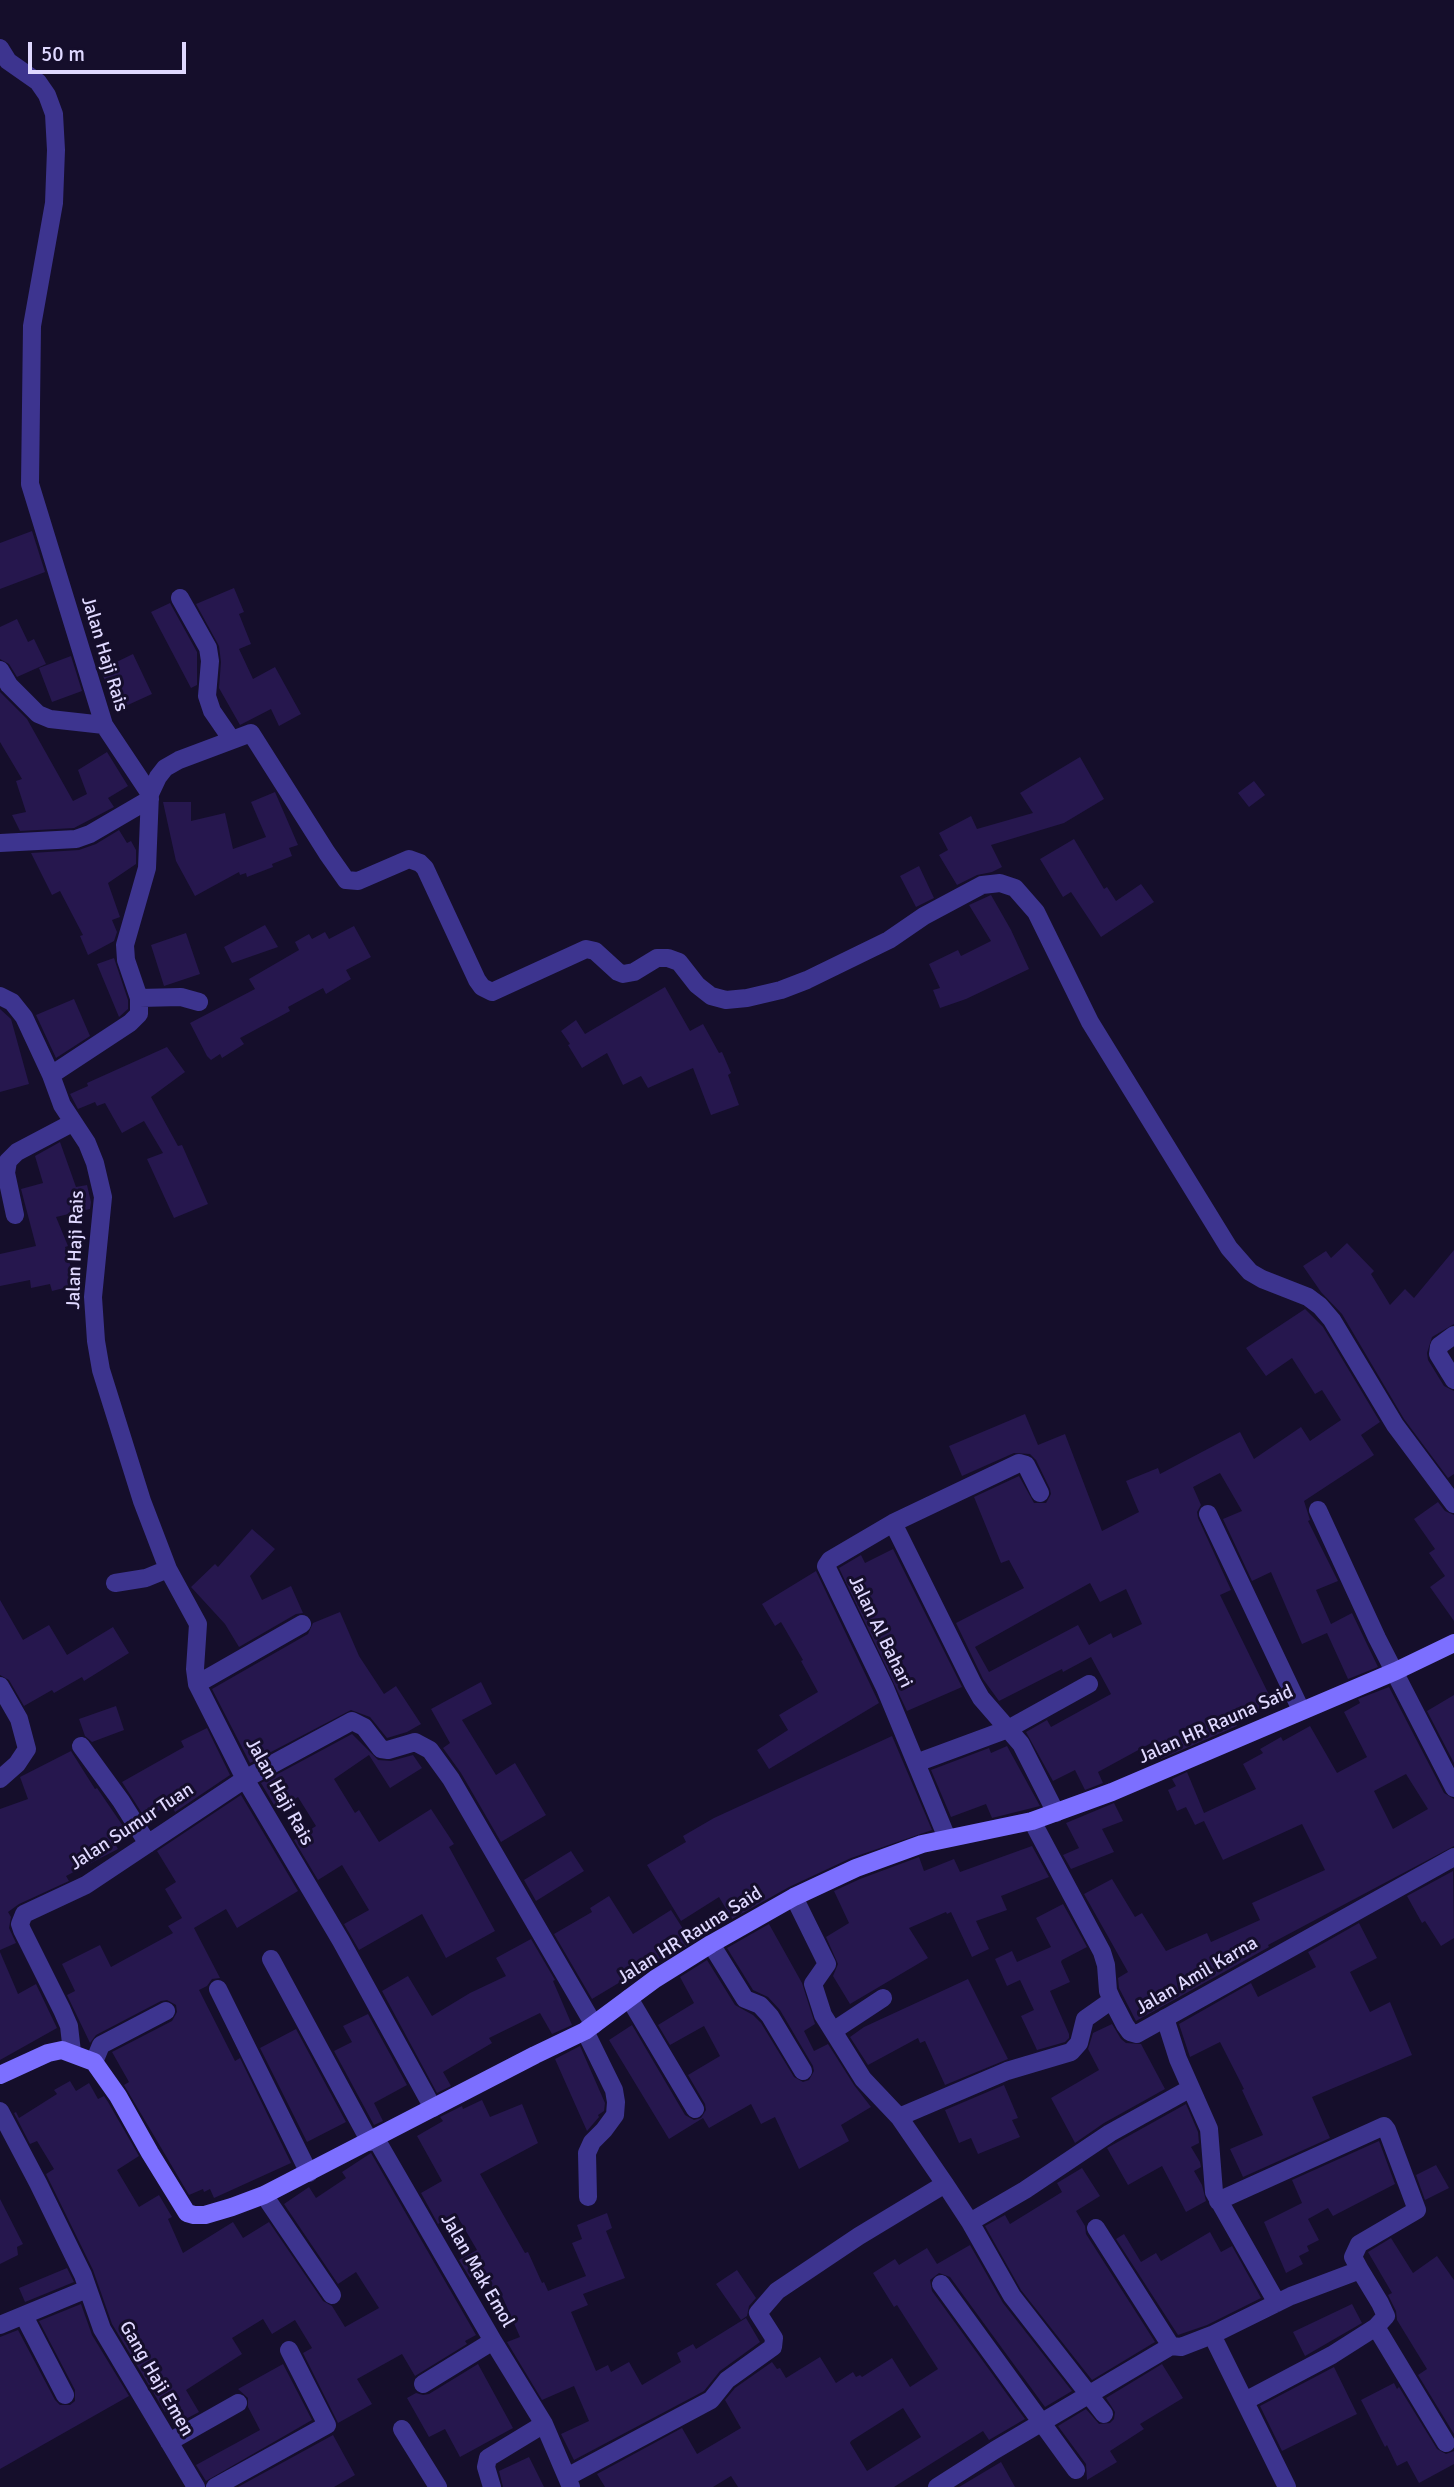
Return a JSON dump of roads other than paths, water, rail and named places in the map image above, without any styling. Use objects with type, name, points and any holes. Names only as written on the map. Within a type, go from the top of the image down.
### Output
[{"type":"main road","name":"Jalan HR Rauna Said","points":[[94,2062],[118,2096],[187,2213],[194,2216],[205,2215],[264,2195],[589,2028],[655,1979],[711,1944],[794,1897],[867,1863],[947,1838],[1032,1821],[1112,1793],[1454,1643]]},
{"type":"main road","points":[[0,2075],[48,2053],[62,2050],[94,2062]]},
{"type":"street","name":"Jalan Haji Rais","points":[[0,48],[8,61],[38,82],[47,95],[54,114],[54,202],[32,326],[30,484],[104,725],[150,797]]},
{"type":"street","points":[[180,598],[208,648],[210,661],[206,696],[212,711],[232,740]]},
{"type":"street","points":[[0,670],[9,685],[38,714],[50,719],[104,725]]},
{"type":"street","points":[[51,1075],[136,1018],[141,1007],[126,960],[125,945],[146,868],[150,797],[158,777],[165,768],[179,760],[251,733],[346,880],[358,881],[408,859],[425,868],[477,980],[487,991],[498,991],[586,949],[595,951],[623,974],[634,972],[657,958],[668,958],[679,962],[697,985],[711,996],[726,1000],[747,998],[781,990],[807,980],[889,940],[924,916],[982,884],[1000,883],[1015,888],[1037,912],[1090,1022],[1239,1262],[1262,1279],[1308,1297],[1320,1306],[1332,1320],[1395,1425],[1454,1504]]},
{"type":"street","points":[[0,843],[76,839],[90,834],[150,797]]},
{"type":"street","name":"Jalan Haji Rais","points":[[0,996],[12,1002],[24,1017],[62,1105],[87,1143],[95,1163],[103,1197],[93,1297],[101,1370],[133,1472],[168,1569],[198,1624],[195,1669],[197,1684],[245,1779],[341,1941],[433,2108]]},
{"type":"street","points":[[139,998],[181,997],[199,1002]]},
{"type":"street","points":[[15,1215],[6,1173],[8,1161],[17,1152],[72,1123]]},
{"type":"street","points":[[1454,1335],[1439,1346],[1438,1354],[1454,1380]]},
{"type":"street","name":"Jalan Al Bahari","points":[[947,1838],[885,1688],[826,1566],[830,1560],[893,1522],[1019,1463],[1026,1465],[1040,1493]]},
{"type":"street","points":[[1318,1510],[1377,1638],[1454,1788]]},
{"type":"street","points":[[1208,1514],[1301,1710]]},
{"type":"street","points":[[893,1522],[981,1698],[1008,1728],[1032,1762],[1056,1813]]},
{"type":"street","points":[[115,1583],[146,1578],[168,1569]]},
{"type":"street","points":[[197,1684],[302,1624]]},
{"type":"street","points":[[916,1763],[1008,1728],[1089,1684]]},
{"type":"street","points":[[0,1686],[19,1719],[27,1749],[18,1764],[0,1779]]},
{"type":"street","name":"Jalan Sumur Tuan","points":[[72,2052],[69,2026],[22,1930],[21,1919],[28,1910],[86,1885],[245,1779],[347,1722],[359,1723],[381,1749],[388,1750],[415,1742],[430,1750],[451,1779],[589,2028]]},
{"type":"street","points":[[81,1746],[148,1844]]},
{"type":"street","name":"Jalan Amil Karna","points":[[1032,1821],[1102,1952],[1112,2000],[1125,2025],[1137,2035],[1454,1857]]},
{"type":"street","points":[[794,1897],[827,1964],[813,1984],[823,2015],[833,2032],[863,2080],[899,2117],[945,2184],[1012,2296],[1104,2414]]},
{"type":"street","points":[[711,1944],[746,1999],[760,2005],[770,2016],[803,2071]]},
{"type":"street","name":"Jalan Mak Emol","points":[[271,1959],[373,2140],[544,2424],[569,2482]]},
{"type":"street","points":[[218,1989],[309,2173]]},
{"type":"street","points":[[629,1998],[695,2109]]},
{"type":"street","points":[[833,2032],[883,1998]]},
{"type":"street","points":[[899,2117],[1007,2071],[1071,2052],[1079,2043],[1085,2019],[1112,2000]]},
{"type":"street","points":[[94,2062],[101,2045],[166,2011]]},
{"type":"street","points":[[1165,2018],[1209,2129],[1212,2183],[1218,2201],[1278,2303]]},
{"type":"street","points":[[588,2197],[587,2153],[592,2142],[615,2115],[616,2102],[614,2090],[589,2028]]},
{"type":"street","points":[[970,2222],[1025,2190],[1110,2133],[1191,2088]]},
{"type":"street","name":"Gang Haji Emen","points":[[0,2111],[85,2282],[102,2329],[196,2487]]},
{"type":"street","points":[[1218,2201],[1384,2126],[1417,2210],[1359,2244],[1353,2257],[1386,2313],[1376,2327],[1332,2355],[1245,2401]]},
{"type":"street","points":[[569,2482],[710,2400],[727,2380],[773,2347],[774,2338],[758,2314],[777,2291],[859,2236],[945,2184]]},
{"type":"street","points":[[264,2195],[332,2295]]},
{"type":"street","points":[[1096,2228],[1171,2346]]},
{"type":"street","points":[[937,2487],[1171,2346],[1181,2347],[1360,2270]]},
{"type":"street","points":[[0,2325],[24,2316],[85,2282]]},
{"type":"street","points":[[941,2284],[1076,2470]]},
{"type":"street","points":[[24,2316],[65,2395]]},
{"type":"street","points":[[1376,2327],[1446,2443]]},
{"type":"street","points":[[1212,2334],[1287,2487]]},
{"type":"street","points":[[423,2384],[494,2341]]},
{"type":"street","points":[[215,2487],[327,2425],[289,2350]]},
{"type":"street","points":[[169,2442],[238,2403]]},
{"type":"street","points":[[492,2487],[486,2467],[488,2458],[544,2424]]},
{"type":"street","points":[[402,2429],[439,2487]]}]
